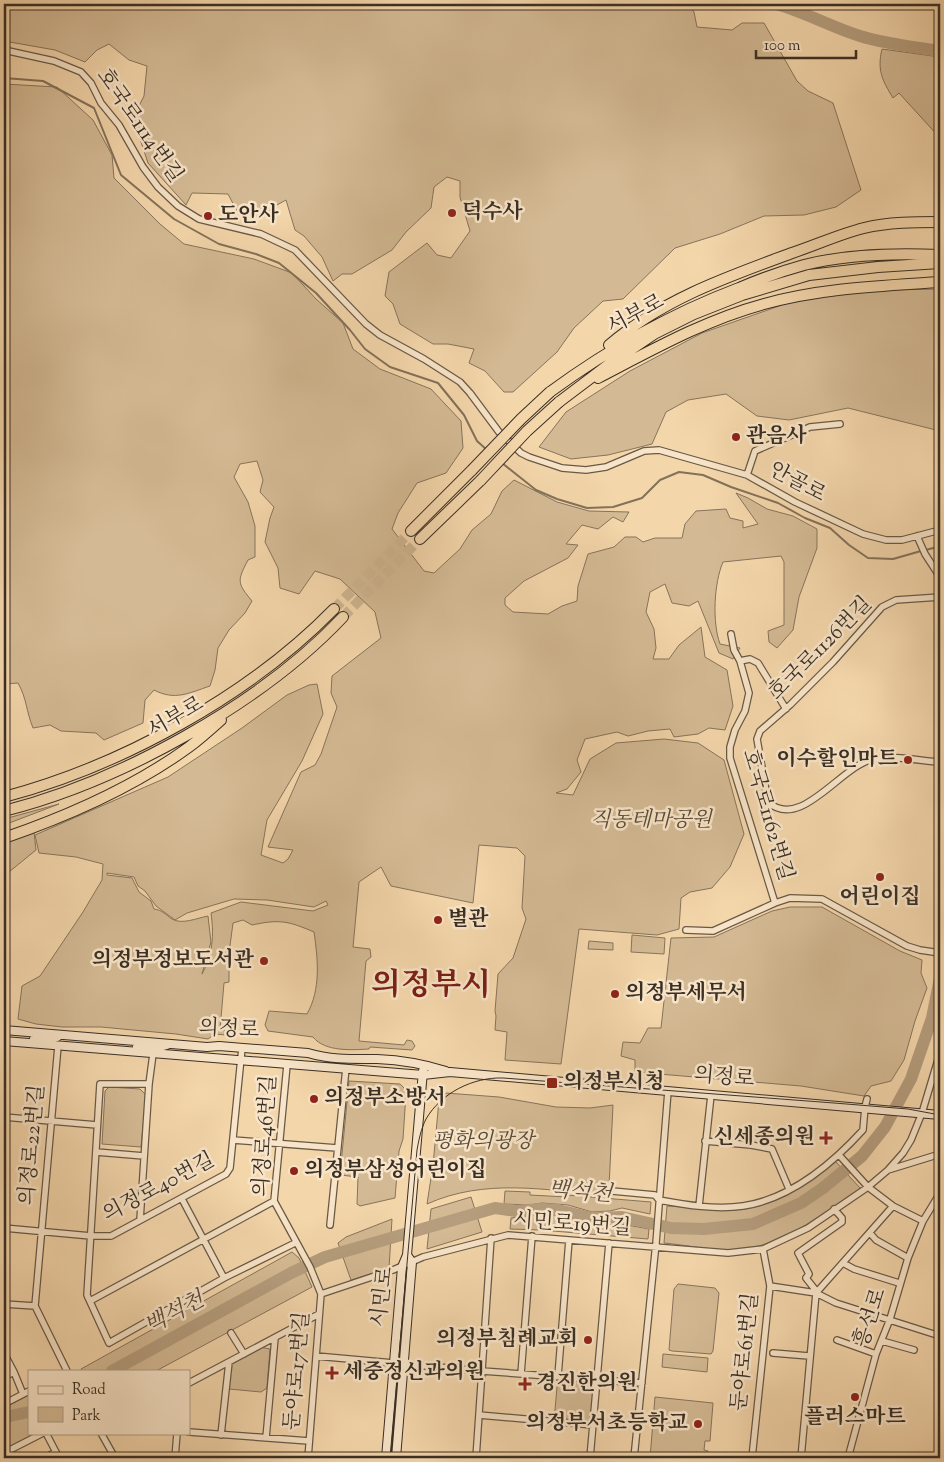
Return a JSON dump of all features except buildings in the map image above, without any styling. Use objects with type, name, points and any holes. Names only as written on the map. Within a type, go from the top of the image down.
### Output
[{"type":"highway","points":[[583,368],[650,315],[671,302],[731,276],[864,228],[892,224],[940,222]]},
{"type":"highway","name":"서부로","points":[[411,531],[520,419],[550,392],[583,368],[649,328],[700,303],[804,265],[842,258],[886,255],[937,259]]},
{"type":"highway","name":"서부로","points":[[420,539],[481,480],[527,431],[559,402],[608,365],[654,334],[694,314],[742,295],[809,275],[937,259]]},
{"type":"highway","points":[[577,389],[703,325],[762,304],[850,288],[940,282]]},
{"type":"highway","name":"서부로","points":[[4,797],[77,773],[161,735],[253,678],[289,650],[334,608]]},
{"type":"highway","name":"서부로","points":[[4,811],[82,785],[167,746],[213,720],[296,661],[343,617]]},
{"type":"highway","points":[[4,838],[81,807],[159,767],[191,746],[247,697]]},
{"type":"street","name":"호국로1114번길","points":[[4,50],[54,61],[81,72],[91,84],[101,102],[120,125],[143,167],[158,187],[178,206],[199,219],[261,234],[295,250],[366,324],[380,335],[424,358],[460,382],[499,432],[529,457],[562,468],[586,470],[606,467],[644,452],[659,450],[747,475]]},
{"type":"street","name":"안골로","points":[[840,424],[810,427],[755,451],[747,475],[795,502],[863,534],[886,540],[902,540],[940,530]]},
{"type":"street","points":[[917,536],[924,554],[940,577]]},
{"type":"street","name":"호국로1126번길","points":[[940,597],[896,600],[882,607],[833,662],[760,732],[757,739],[768,802],[775,809],[792,810],[801,806],[822,795],[858,764],[875,758],[940,762]]},
{"type":"street","name":"호국로1162번길","points":[[731,634],[734,650],[740,661],[750,694],[745,711],[735,730],[730,747],[730,758],[775,903],[790,898],[822,899],[908,946],[940,953]]},
{"type":"street","points":[[740,661],[750,659],[758,663],[786,709]]},
{"type":"street","points":[[686,930],[714,931],[775,903]]},
{"type":"street","name":"의정로","points":[[4,1030],[308,1053],[322,1057],[424,1064],[450,1072]]},
{"type":"street","points":[[58,1046],[35,1042],[34,1039],[47,1040],[64,1035]]},
{"type":"street","name":"의정로","points":[[4,1041],[338,1069],[346,1068],[423,1075],[450,1072],[711,1095],[866,1103],[875,1108],[920,1112]]},
{"type":"street","points":[[140,1220],[149,1084],[153,1054],[147,1050],[139,1050],[137,1048],[156,1048],[174,1044]]},
{"type":"street","name":"의정로22번길","points":[[35,1306],[58,1046]]},
{"type":"street","name":"의정로40번길","points":[[4,1228],[111,1236],[226,1174],[230,1168],[242,1048]]},
{"type":"street","name":"시민로19번길","points":[[409,1258],[508,1235],[656,1245],[728,1253],[763,1249],[808,1228],[868,1187],[903,1154],[911,1140],[940,1053]]},
{"type":"street","points":[[409,1258],[410,1213],[424,1064]]},
{"type":"street","name":"의정로46번길","points":[[287,1065],[274,1201],[319,1286]]},
{"type":"street","points":[[330,1225],[346,1068]]},
{"type":"street","points":[[4,1075],[4,1086]]},
{"type":"street","points":[[149,1084],[100,1084],[92,1236],[87,1290],[109,1343],[224,1278],[297,1245]]},
{"type":"street","points":[[634,1458],[656,1245],[668,1091]]},
{"type":"street","points":[[699,1206],[711,1095]]},
{"type":"street","points":[[659,1202],[717,1208],[763,1202],[797,1185],[840,1155],[864,1130],[866,1103]]},
{"type":"street","points":[[920,1112],[940,1115]]},
{"type":"street","points":[[4,1117],[97,1125]]},
{"type":"street","points":[[233,1140],[338,1148]]},
{"type":"street","points":[[705,1141],[772,1149],[789,1189]]},
{"type":"street","points":[[96,1152],[144,1156]]},
{"type":"street","points":[[888,1170],[940,1154]]},
{"type":"street","points":[[840,1155],[868,1187],[892,1206],[923,1221]]},
{"type":"street","points":[[612,1192],[655,1195],[659,1202]]},
{"type":"street","name":"흥선로","points":[[848,1458],[876,1354],[890,1319],[908,1258],[923,1221],[940,1193]]},
{"type":"street","points":[[182,1199],[224,1278]]},
{"type":"street","points":[[90,1301],[274,1201]]},
{"type":"street","points":[[801,1458],[816,1293],[892,1206]]},
{"type":"street","points":[[816,1293],[806,1278],[809,1274],[798,1253],[842,1222],[842,1218],[834,1209]]},
{"type":"street","points":[[870,1233],[876,1240],[908,1258]]},
{"type":"street","points":[[521,1374],[532,1236]]},
{"type":"street","points":[[491,1238],[476,1458],[494,1458]]},
{"type":"street","points":[[558,1376],[569,1240]]},
{"type":"street","points":[[590,1458],[609,1243]]},
{"type":"street","name":"둔야로61번길","points":[[752,1458],[770,1286],[763,1249]]},
{"type":"street","name":"시민로","points":[[386,1458],[402,1267],[409,1258]]},
{"type":"street","name":"시민로","points":[[396,1458],[404,1364],[409,1258]]},
{"type":"street","points":[[843,1263],[854,1269],[900,1283]]},
{"type":"street","points":[[321,1294],[402,1267]]},
{"type":"street","name":"둔야로17번길","points":[[308,1458],[321,1294],[319,1286]]},
{"type":"street","points":[[770,1286],[816,1293],[836,1303],[940,1336]]},
{"type":"street","points":[[4,1304],[35,1306],[67,1370]]},
{"type":"street","points":[[190,1382],[319,1314]]},
{"type":"street","points":[[231,1333],[244,1354]]},
{"type":"street","points":[[266,1438],[275,1338]]},
{"type":"street","points":[[837,1340],[876,1354]]},
{"type":"street","points":[[882,1341],[914,1350]]},
{"type":"street","points":[[4,1353],[26,1393],[4,1404]]},
{"type":"street","points":[[773,1353],[809,1356]]},
{"type":"street","points":[[316,1356],[642,1383]]},
{"type":"street","points":[[221,1435],[228,1362]]},
{"type":"street","points":[[4,1377],[14,1372]]},
{"type":"street","points":[[479,1415],[593,1425]]},
{"type":"street","points":[[190,1432],[309,1441]]},
{"type":"street","points":[[4,1453],[42,1434]]},
{"type":"street","points":[[44,1458],[58,1455],[45,1434]]},
{"type":"street","points":[[103,1434],[115,1458]]},
{"type":"street","points":[[175,1458],[177,1434]]},
{"type":"green space","points":[[4,4],[688,4],[694,12],[697,27],[732,30],[742,23],[764,23],[797,81],[808,91],[833,103],[861,190],[836,207],[804,215],[764,216],[720,234],[675,248],[623,299],[603,301],[574,328],[557,352],[513,392],[504,392],[485,371],[469,363],[474,349],[448,344],[433,344],[400,324],[393,304],[385,296],[389,272],[427,243],[437,255],[451,258],[470,231],[460,197],[460,181],[447,177],[434,187],[431,208],[406,232],[392,250],[352,274],[342,274],[333,281],[322,257],[304,236],[295,230],[286,200],[275,206],[262,218],[237,211],[228,194],[192,193],[186,205],[148,163],[133,118],[144,96],[147,66],[129,60],[109,44],[97,50],[85,62],[55,50],[4,41]]},
{"type":"green space","points":[[882,49],[940,57],[940,138],[899,93],[893,98],[880,69]]},
{"type":"green space","name":"직동테마공원","points":[[4,84],[57,87],[93,120],[112,155],[114,178],[160,224],[184,244],[254,259],[292,273],[316,299],[343,323],[353,349],[380,369],[431,389],[461,421],[463,448],[446,473],[417,483],[398,513],[392,529],[424,571],[434,573],[460,549],[472,530],[491,514],[502,491],[514,480],[557,502],[589,511],[629,512],[623,522],[613,517],[598,529],[582,525],[566,544],[578,545],[568,558],[524,581],[505,598],[505,605],[513,612],[548,614],[562,606],[577,601],[578,586],[588,554],[614,547],[625,537],[636,537],[643,542],[655,538],[682,538],[685,524],[696,511],[726,509],[730,518],[743,521],[743,528],[758,524],[736,493],[767,509],[793,516],[817,529],[817,548],[799,597],[793,630],[777,648],[769,642],[768,631],[784,625],[784,562],[781,556],[723,562],[715,603],[717,635],[720,644],[740,648],[733,659],[719,653],[698,601],[689,606],[672,603],[665,584],[650,592],[646,612],[654,629],[656,648],[653,659],[669,659],[679,645],[701,627],[705,657],[727,670],[733,706],[725,730],[709,728],[698,734],[674,737],[670,729],[648,731],[628,736],[617,732],[585,739],[577,760],[581,772],[567,789],[556,793],[573,795],[590,759],[616,743],[664,739],[698,743],[724,760],[744,834],[730,867],[712,888],[690,892],[681,898],[679,929],[657,935],[579,929],[561,1064],[505,1060],[507,1032],[495,1030],[498,974],[513,958],[526,919],[522,908],[525,856],[517,848],[479,845],[473,903],[391,886],[381,867],[359,882],[353,947],[370,949],[371,957],[366,961],[359,1041],[404,1045],[407,1040],[412,1041],[415,1046],[412,1050],[370,1047],[369,1049],[355,1050],[339,1049],[324,1045],[313,1037],[268,1031],[265,1025],[269,1011],[307,1014],[315,995],[317,953],[314,932],[284,922],[252,925],[243,920],[233,923],[229,953],[229,982],[224,983],[220,1030],[237,1031],[237,1036],[215,1034],[208,1039],[101,1027],[62,1027],[36,1024],[18,1019],[22,986],[40,976],[102,880],[103,864],[76,857],[39,853],[35,835],[168,777],[242,728],[287,695],[309,685],[317,684],[323,714],[302,761],[267,820],[261,855],[283,863],[288,859],[293,850],[268,847],[301,772],[315,765],[321,754],[337,707],[331,693],[332,676],[381,638],[375,612],[340,579],[315,571],[299,594],[280,588],[278,568],[265,542],[274,507],[260,492],[263,480],[257,461],[240,464],[234,477],[248,502],[255,526],[255,557],[248,560],[240,577],[241,586],[252,601],[245,613],[229,630],[218,648],[215,670],[210,686],[182,695],[169,695],[154,690],[145,700],[143,723],[104,740],[96,733],[61,731],[50,725],[33,728],[18,683],[4,684]],"holes":[[[107,873],[134,877],[138,886],[145,891],[156,906],[175,920],[187,913],[234,899],[267,900],[314,907],[326,901],[328,905],[313,911],[241,902],[211,913],[212,944],[206,967],[202,974],[211,942],[208,916],[176,921],[154,909],[151,901],[139,892],[132,878],[107,875]]]},
{"type":"green space","points":[[940,289],[940,431],[848,408],[789,420],[757,416],[726,394],[688,400],[666,412],[652,444],[608,455],[571,459],[539,447],[566,412],[630,371],[702,333],[822,291]]},
{"type":"green space","points":[[59,804],[4,825],[4,819]]},
{"type":"green space","points":[[34,832],[36,850],[9,872],[4,881],[4,843]]},
{"type":"green space","points":[[790,907],[822,907],[900,951],[922,960],[921,973],[927,988],[904,1060],[891,1081],[871,1086],[864,1096],[801,1086],[635,1072],[635,1060],[621,1056],[623,1042],[640,1043],[648,1028],[661,1028],[671,938],[714,937],[772,911]]},
{"type":"green space","points":[[632,935],[665,938],[664,954],[631,952]]},
{"type":"green space","points":[[589,941],[613,943],[613,950],[588,949]]},
{"type":"green space","points":[[349,1081],[400,1084],[406,1093],[403,1139],[399,1151],[395,1198],[360,1206],[357,1204],[358,1177],[340,1175]]},
{"type":"green space","points":[[109,1087],[140,1089],[146,1095],[141,1147],[102,1144],[105,1091]]},
{"type":"green space","name":"평화의광장","points":[[446,1093],[499,1097],[556,1107],[590,1108],[613,1105],[609,1187],[605,1195],[537,1189],[493,1188],[449,1196],[427,1204],[439,1100]]},
{"type":"green space","points":[[835,1161],[861,1189],[799,1229],[766,1244],[730,1250],[664,1243],[667,1206],[716,1210],[748,1209],[775,1200],[801,1187]]},
{"type":"green space","points":[[505,1191],[530,1192],[530,1195],[567,1197],[567,1195],[651,1202],[650,1214],[622,1208],[592,1212],[568,1205],[542,1203],[529,1205],[504,1204]]},
{"type":"green space","points":[[471,1197],[482,1232],[427,1249],[431,1209]]},
{"type":"green space","points":[[540,1214],[555,1215],[591,1225],[622,1224],[649,1229],[648,1239],[510,1229],[511,1218]]},
{"type":"green space","points":[[392,1219],[389,1268],[351,1280],[338,1243],[346,1237]]},
{"type":"green space","points":[[292,1252],[299,1258],[312,1287],[158,1370],[81,1369]]},
{"type":"green space","points":[[678,1284],[715,1288],[719,1293],[713,1351],[711,1354],[669,1350],[674,1289]]},
{"type":"green space","points":[[260,1347],[270,1349],[267,1388],[261,1392],[229,1389],[231,1363]]},
{"type":"green space","points":[[663,1354],[708,1358],[707,1372],[662,1367]]},
{"type":"green space","points":[[558,1376],[597,1379],[593,1425],[554,1421]]},
{"type":"green space","points":[[28,1396],[28,1434],[37,1434],[4,1452],[4,1408]]},
{"type":"green space","points":[[655,1397],[713,1403],[710,1441],[705,1441],[704,1450],[708,1451],[708,1458],[650,1458]]},
{"type":"waterway","name":"백석천","points":[[776,4],[870,39],[940,51]]},
{"type":"waterway","points":[[4,78],[43,81],[94,108],[121,175],[174,219],[219,244],[256,254],[279,263],[316,293],[365,349],[390,367],[438,383],[464,415],[477,441],[487,450]]},
{"type":"waterway","points":[[502,463],[536,490],[587,508],[613,507],[642,498],[660,480],[679,472],[703,475],[778,503],[805,518],[830,528],[849,545],[868,558],[893,559],[921,551]]},
{"type":"waterway","points":[[926,550],[940,546]]},
{"type":"waterway","name":"백석천","points":[[114,1370],[291,1273],[325,1257],[495,1208],[516,1211],[558,1210],[592,1218],[622,1217],[671,1228],[704,1229],[753,1224],[801,1203],[823,1188],[862,1156],[885,1127],[911,1079],[932,1018],[940,978]]},
{"type":"waterway","name":"백석천","points":[[4,1419],[28,1412]]},
{"type":"tunnel","points":[[334,609],[411,531]]},
{"type":"tunnel","points":[[343,617],[420,539]]},
{"type":"tram line","points":[[390,1458],[417,1150],[421,1130],[426,1119],[440,1101],[449,1094],[480,1080],[503,1078],[908,1109],[940,1115]]},
{"type":"place","name":"덕수사","points":[[452,213]]},
{"type":"place","name":"도안사","points":[[208,216]]},
{"type":"place","name":"관음사","points":[[736,437]]},
{"type":"place","name":"이수할인마트","points":[[908,760]]},
{"type":"place","name":"어린이집","points":[[880,877]]},
{"type":"place","name":"별관","points":[[438,920]]},
{"type":"place","name":"의정부정보도서관","points":[[264,961]]},
{"type":"place","name":"의정부세무서","points":[[615,994]]},
{"type":"place","name":"의정부시청","points":[[552,1083]]},
{"type":"place","name":"의정부소방서","points":[[314,1099]]},
{"type":"place","name":"신세종의원","points":[[826,1138]]},
{"type":"place","name":"의정부삼성어린이집","points":[[294,1171]]},
{"type":"place","name":"의정부침례교회","points":[[588,1340]]},
{"type":"place","name":"세중정신과의원","points":[[332,1373]]},
{"type":"place","name":"경진한의원","points":[[525,1384]]},
{"type":"place","name":"플러스마트","points":[[855,1397]]},
{"type":"place","name":"의정부서초등학교","points":[[698,1424]]},
{"type":"district","name":"의정부시","points":[[431,986]]}]
